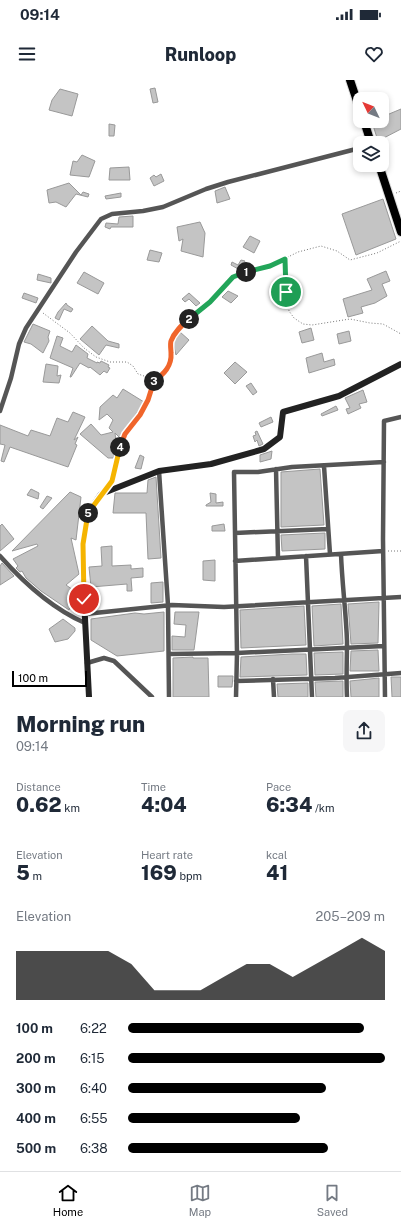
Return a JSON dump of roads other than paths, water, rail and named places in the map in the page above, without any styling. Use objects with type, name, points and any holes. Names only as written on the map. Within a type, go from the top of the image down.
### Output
[{"type":"highway","points":[[350,80],[354,92]]},
{"type":"highway","points":[[381,172],[401,232]]},
{"type":"street","points":[[0,411],[11,378],[22,336],[37,309],[92,230],[105,216],[163,207],[222,183],[353,150]]},
{"type":"street","points":[[88,697],[83,544],[88,513],[101,494],[159,471],[211,464],[264,449],[280,437],[283,412],[339,396],[401,364]]},
{"type":"street","points":[[384,697],[384,421],[401,417]]},
{"type":"street","points":[[236,697],[237,606],[234,472],[258,472],[276,469],[384,462]]},
{"type":"street","points":[[324,466],[330,554]]},
{"type":"street","points":[[276,469],[278,558]]},
{"type":"street","points":[[159,471],[168,605],[169,697]]},
{"type":"street","points":[[235,533],[328,529]]},
{"type":"street","points":[[235,561],[383,551]]},
{"type":"street","points":[[341,554],[347,648],[347,697]]},
{"type":"street","points":[[0,556],[42,596],[71,617],[85,623]]},
{"type":"street","points":[[306,556],[312,697]]},
{"type":"street","points":[[85,614],[168,605],[237,606],[401,597]]},
{"type":"street","points":[[168,654],[237,653],[384,646]]},
{"type":"street","points":[[87,663],[104,658],[114,661],[152,697]]},
{"type":"street","points":[[236,681],[346,677],[401,673]]},
{"type":"street","points":[[273,679],[274,697]]}]
